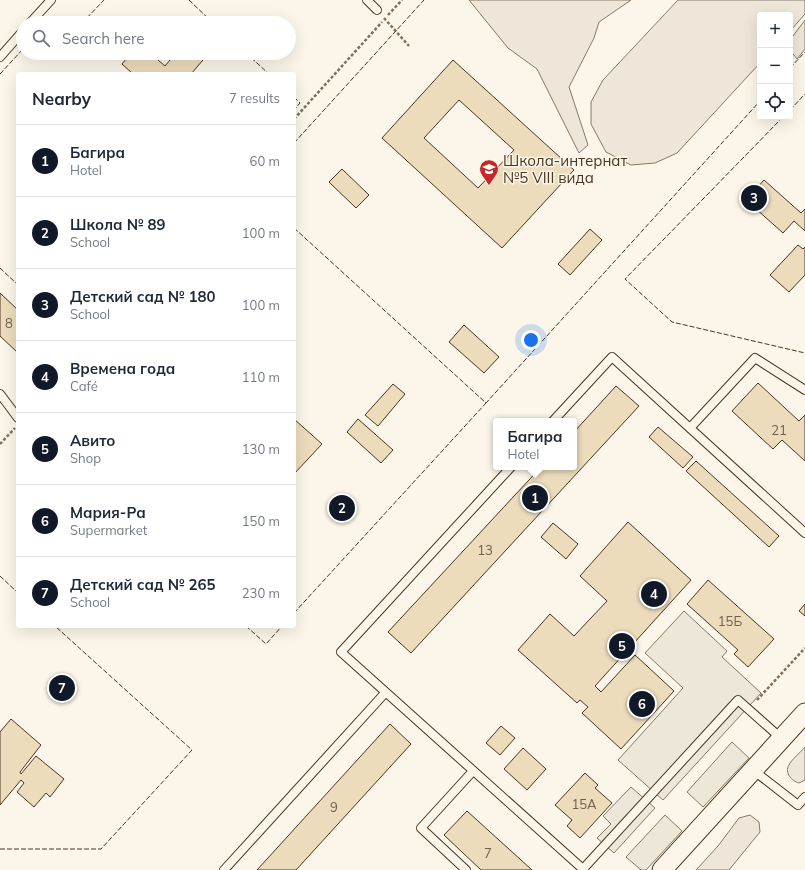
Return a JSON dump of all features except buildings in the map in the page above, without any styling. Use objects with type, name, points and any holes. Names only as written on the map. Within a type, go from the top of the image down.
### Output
[{"type":"street","points":[[662,870],[805,713]]},
{"type":"lane","points":[[36,16],[51,0]]},
{"type":"lane","points":[[367,0],[377,10]]},
{"type":"lane","points":[[0,57],[16,39]]},
{"type":"lane","points":[[556,418],[612,357],[805,532]]},
{"type":"lane","points":[[690,428],[755,358],[805,390]]},
{"type":"lane","points":[[0,394],[16,415]]},
{"type":"lane","points":[[508,470],[341,652],[584,870],[738,700],[782,739]]},
{"type":"lane","points":[[224,870],[385,693]]},
{"type":"lane","points":[[753,770],[798,805],[805,797]]},
{"type":"lane","points":[[466,870],[421,828],[473,771]]},
{"type":"path","points":[[296,117],[402,0]]},
{"type":"path","points":[[377,10],[409,46]]},
{"type":"path","points":[[0,444],[16,426]]},
{"type":"shaded area","points":[[469,0],[631,0],[599,22],[594,38],[569,87],[588,145],[579,153],[537,69],[508,48]]},
{"type":"shaded area","points":[[678,0],[805,0],[805,14],[793,28],[793,12],[757,12],[757,66],[677,153],[655,163],[631,165],[606,152],[591,124],[591,102],[603,80]]},
{"type":"shaded area","points":[[805,20],[805,49],[797,59],[793,54],[793,36]]},
{"type":"shaded area","points":[[684,611],[727,651],[722,657],[761,693],[663,800],[618,760],[683,688],[645,653]]},
{"type":"shaded area","points":[[732,742],[749,758],[703,807],[687,792]]},
{"type":"shaded area","points":[[805,747],[805,780],[799,783],[788,774],[787,771],[792,760]]},
{"type":"shaded area","points":[[631,787],[655,808],[614,853],[597,838],[611,824],[603,816]]},
{"type":"shaded area","points":[[665,815],[682,831],[646,870],[641,870],[626,857]]},
{"type":"shaded area","points":[[750,815],[759,822],[760,832],[729,870],[696,870],[718,846],[739,818]]},
{"type":"fence","points":[[89,16],[104,0]]},
{"type":"fence","points":[[189,0],[206,16]]},
{"type":"fence","points":[[296,141],[424,0]]},
{"type":"fence","points":[[793,65],[805,52]]},
{"type":"fence","points":[[0,74],[16,57]]},
{"type":"fence","points":[[254,60],[267,72]]},
{"type":"fence","points":[[793,107],[805,94]]},
{"type":"fence","points":[[296,99],[300,103],[296,108]]},
{"type":"fence","points":[[296,230],[486,403],[757,104]]},
{"type":"fence","points":[[780,120],[625,279],[672,322],[805,353]]},
{"type":"fence","points":[[0,268],[16,283]]},
{"type":"fence","points":[[296,611],[486,403],[485,402]]},
{"type":"fence","points":[[0,576],[16,591]]},
{"type":"fence","points":[[0,849],[101,849],[192,750],[57,628]]},
{"type":"fence","points":[[248,628],[266,644],[280,628]]},
{"type":"place","name":"Школа-интернат №5 VIII вида","points":[[489,186]]},
{"type":"place","name":"Детский сад № 180","points":[[754,198]]},
{"type":"place","name":"Багира","points":[[535,498]]},
{"type":"place","name":"Школа № 89","points":[[342,508]]},
{"type":"place","name":"Времена года","points":[[654,594]]},
{"type":"place","name":"Авито","points":[[622,646]]},
{"type":"place","name":"Детский сад № 265","points":[[62,688]]},
{"type":"place","name":"Мария-Ра","points":[[642,704]]}]
